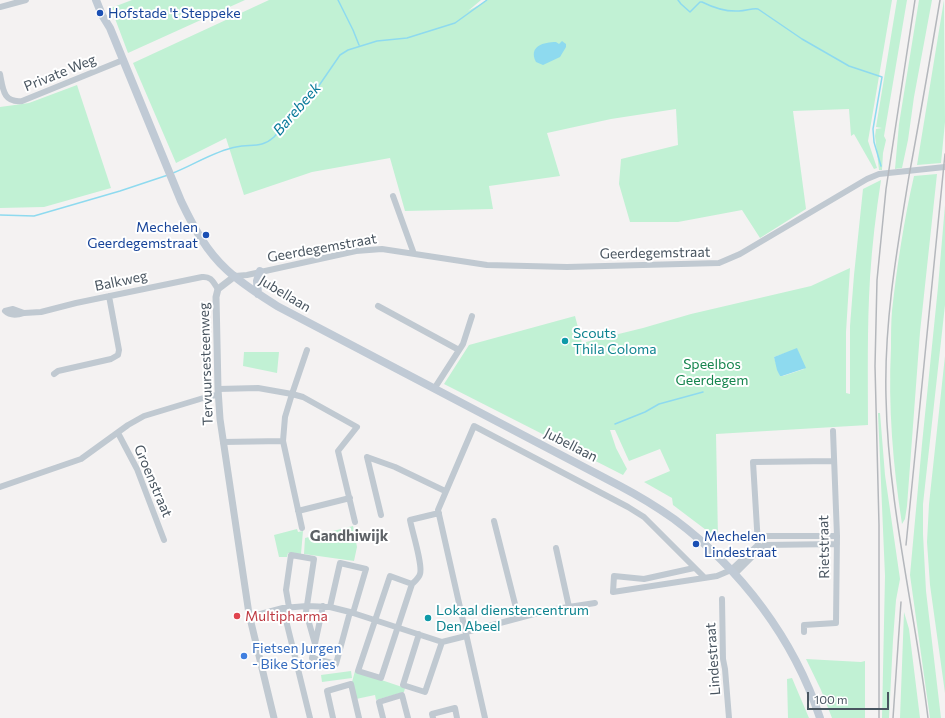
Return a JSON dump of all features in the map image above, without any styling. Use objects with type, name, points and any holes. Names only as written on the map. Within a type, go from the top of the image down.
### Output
[{"type":"main road","points":[[96,0],[102,15],[110,28],[172,182],[194,228],[214,255],[227,270],[235,276]]},
{"type":"main road","points":[[258,294],[257,283],[260,271]]},
{"type":"main road","name":"Jubellaan","points":[[235,276],[258,294],[290,313],[657,507],[721,558],[761,605],[792,653],[811,694],[820,718]]},
{"type":"street","points":[[0,7],[26,0]]},
{"type":"street","name":"Private Weg","points":[[0,74],[6,96],[11,100],[22,101],[123,60]]},
{"type":"street","name":"Geerdegemstraat","points":[[235,276],[248,275],[260,271],[356,252],[382,249],[487,264],[527,266],[567,267],[719,263],[740,254],[878,174],[945,167]]},
{"type":"street","points":[[393,196],[414,254]]},
{"type":"street","name":"Balkweg","points":[[2,311],[13,309],[24,313],[41,312],[206,276],[211,278],[218,289]]},
{"type":"street","name":"Tervuursesteenweg","points":[[235,276],[218,289],[216,297],[218,392],[223,442],[249,617],[274,718]]},
{"type":"street","points":[[54,374],[58,371],[111,359],[118,354],[119,350],[109,296]]},
{"type":"street","points":[[378,306],[459,350]]},
{"type":"street","points":[[434,389],[463,344],[472,316]]},
{"type":"street","points":[[302,528],[283,441],[286,417],[292,394],[307,350]]},
{"type":"street","points":[[0,487],[81,459],[144,416],[210,396],[218,392],[258,388],[303,397],[357,427],[338,451],[355,522]]},
{"type":"street","points":[[485,718],[438,510],[474,426],[628,506],[644,518],[704,578]]},
{"type":"street","name":"Rietstraat","points":[[804,632],[804,625],[836,624],[837,536],[833,431]]},
{"type":"street","name":"Groenstraat","points":[[118,433],[137,470],[164,540]]},
{"type":"street","points":[[223,442],[283,441]]},
{"type":"street","points":[[381,515],[367,457],[395,467],[445,491]]},
{"type":"street","points":[[759,544],[753,462],[834,461]]},
{"type":"street","points":[[298,512],[350,498]]},
{"type":"street","points":[[412,584],[390,576],[358,671],[380,678],[412,584],[420,574],[420,565],[410,520],[439,513]]},
{"type":"street","points":[[494,521],[516,608],[517,618]]},
{"type":"street","points":[[694,568],[644,579],[614,576],[613,592],[717,576],[733,572],[759,544],[764,536],[837,536]]},
{"type":"street","points":[[759,544],[837,544]]},
{"type":"street","points":[[556,548],[569,607]]},
{"type":"street","points":[[310,718],[286,608],[286,590],[291,555],[314,559],[306,612],[315,644]]},
{"type":"street","points":[[340,563],[366,569],[336,664],[312,658],[326,606],[340,563]]},
{"type":"street","name":"Lindestraat","points":[[722,599],[723,659],[729,718]]},
{"type":"street","points":[[249,617],[286,608],[326,606],[352,612],[442,642],[517,618],[549,610],[595,603]]},
{"type":"street","points":[[419,634],[403,685],[425,692],[442,642]]},
{"type":"street","points":[[333,718],[327,692],[351,684],[359,718]]},
{"type":"street","points":[[383,718],[379,702],[402,695],[408,718]]},
{"type":"street","points":[[433,718],[432,714],[455,708],[457,718]]},
{"type":"green space","points":[[132,0],[245,0],[128,53],[111,8]]},
{"type":"green space","points":[[269,0],[481,0],[468,11],[488,0],[892,0],[868,141],[877,168],[874,169],[854,134],[851,136],[849,109],[793,111],[806,209],[760,238],[742,210],[678,222],[630,222],[619,184],[621,159],[678,145],[676,109],[611,119],[547,133],[560,176],[489,186],[493,209],[405,211],[390,158],[312,172],[244,195],[226,138],[176,163],[133,63]]},
{"type":"green space","points":[[897,0],[907,0],[884,136],[886,140],[883,153],[882,170],[879,170],[875,136],[876,129],[882,128],[876,127]]},
{"type":"green space","points":[[919,0],[932,0],[902,168],[895,169],[899,124]]},
{"type":"green space","points":[[944,0],[945,122],[941,163],[917,165]]},
{"type":"green space","points":[[77,85],[111,188],[44,207],[0,208],[0,107],[29,103]]},
{"type":"green space","points":[[937,174],[920,332],[907,506],[905,519],[902,524],[896,480],[891,414],[890,370],[892,311],[901,243],[914,176]]},
{"type":"green space","name":"Speelbos Geerdegem","points":[[881,180],[874,229],[870,278],[868,333],[868,425],[716,434],[718,539],[673,505],[672,498],[644,482],[670,471],[660,449],[629,461],[615,430],[610,430],[616,448],[627,469],[623,475],[444,384],[469,345],[575,316],[582,343],[691,314],[811,286],[850,268],[846,332],[846,393],[850,394],[850,326],[863,189]],"holes":[[[797,349],[804,369],[780,376],[774,357]]]},
{"type":"green space","points":[[945,205],[945,305],[923,504],[926,591],[941,718],[930,718],[910,575]]},
{"type":"green space","points":[[244,352],[279,352],[277,373],[243,366]]},
{"type":"green space","points":[[945,356],[945,693],[930,585],[927,542],[929,504]]},
{"type":"green space","points":[[878,413],[880,413],[885,475],[900,579],[896,600],[889,718],[882,718],[885,576]]},
{"type":"green space","points":[[353,526],[357,547],[354,561],[304,554],[305,538]]},
{"type":"green space","points":[[297,529],[298,532],[303,531],[301,554],[288,553],[287,557],[279,557],[274,535]]},
{"type":"green space","points":[[904,612],[909,629],[920,718],[900,718]]},
{"type":"green space","points":[[806,659],[865,661],[865,718],[832,718],[821,690]]},
{"type":"green space","points":[[351,671],[352,678],[322,682],[321,675]]},
{"type":"green space","points":[[355,671],[405,688],[404,692],[376,700],[375,695],[356,699],[352,682]]},
{"type":"green space","points":[[792,678],[809,718],[788,718],[787,679]]},
{"type":"water","points":[[562,41],[566,44],[566,47],[560,57],[543,65],[536,62],[534,52],[538,46],[551,42],[556,42],[559,44]]},
{"type":"water","points":[[797,348],[806,368],[780,376],[774,357]]},
{"type":"waterway","points":[[338,0],[359,45]]},
{"type":"waterway","name":"Barebeek","points":[[173,173],[228,149],[261,144],[270,140],[318,87],[340,55],[348,50],[377,41],[407,38],[455,23],[487,0]]},
{"type":"waterway","points":[[678,0],[690,12],[700,2],[729,11],[758,9],[802,39],[849,66],[882,77],[873,129],[874,142],[881,166]]},
{"type":"waterway","name":"Barebeek","points":[[0,215],[34,216],[120,191],[168,175]]},
{"type":"waterway","points":[[615,424],[645,412],[659,404],[703,392]]},
{"type":"railway","points":[[879,718],[879,525],[875,366],[877,280],[886,189],[915,0]]},
{"type":"railway","points":[[928,718],[892,478],[888,437],[886,369],[889,313],[896,258],[940,0]]},
{"type":"railway","points":[[906,545],[945,154]]},
{"type":"railway","points":[[893,718],[901,602]]},
{"type":"place","name":"Hofstade 't Steppeke","points":[[100,13]]},
{"type":"place","name":"Mechelen Geerdegemstraat","points":[[206,235]]},
{"type":"place","name":"Scouts Thila Coloma","points":[[565,341]]},
{"type":"place","name":"Mechelen Lindestraat","points":[[696,544]]},
{"type":"place","name":"Multipharma","points":[[237,616]]},
{"type":"place","name":"Lokaal dienstencentrum Den Abeel","points":[[428,618]]},
{"type":"place","name":"Fietsen Jurgen - Bike Stories","points":[[244,656]]},
{"type":"district","name":"Gandhiwijk","points":[[349,536]]}]
